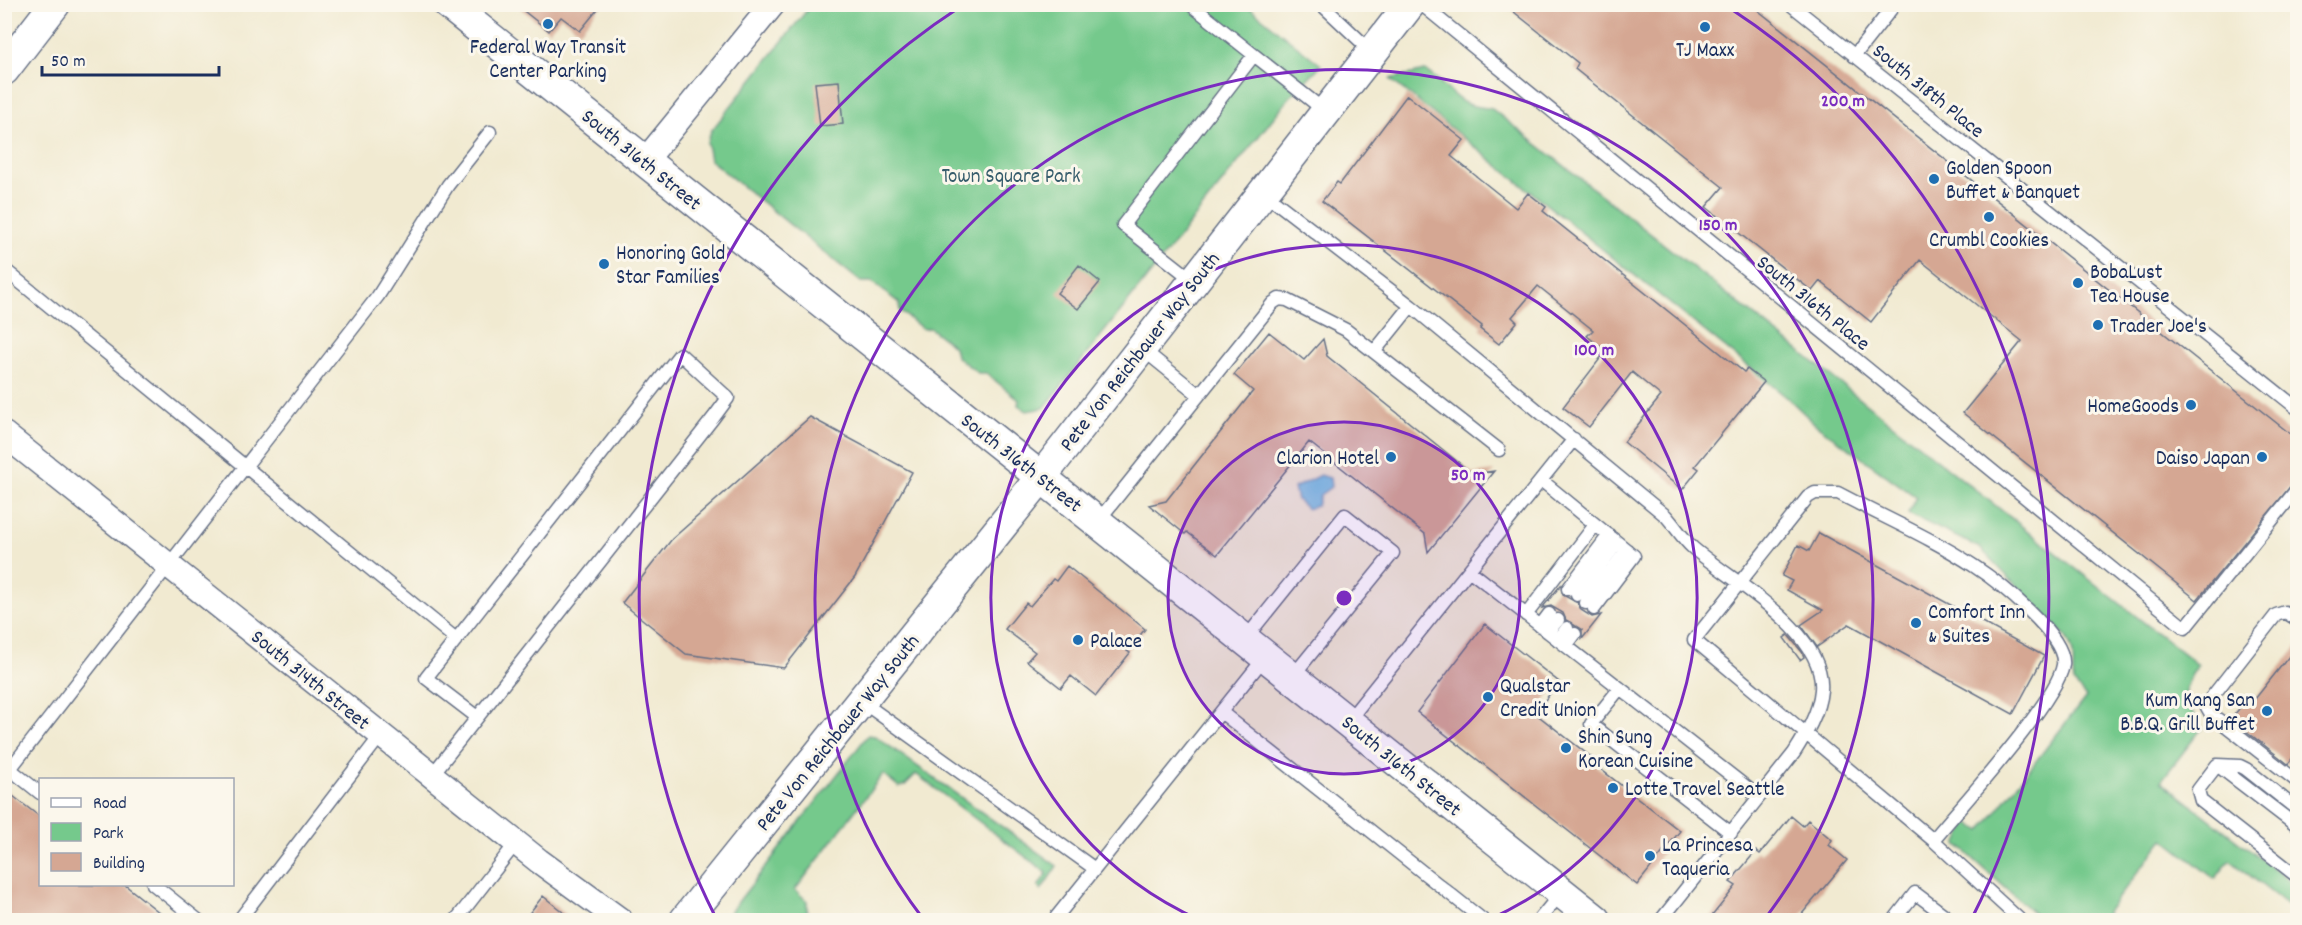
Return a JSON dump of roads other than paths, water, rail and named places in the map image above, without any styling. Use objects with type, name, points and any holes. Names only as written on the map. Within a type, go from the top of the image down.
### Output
[{"type":"street","points":[[4,70],[55,4]]},
{"type":"street","name":"South 316th Street","points":[[448,4],[1042,476],[1596,921]]},
{"type":"street","points":[[645,161],[773,4]]},
{"type":"street","name":"Pete Von Reichbauer Way South","points":[[685,921],[1042,476],[1410,4]]},
{"type":"street","name":"South 314th Street","points":[[4,434],[516,843],[620,921]]},
{"type":"lane","points":[[1190,4],[1326,112]]},
{"type":"lane","points":[[1321,4],[1373,52]]},
{"type":"lane","name":"South 316th Place","points":[[1421,4],[2185,628],[2298,488]]},
{"type":"lane","name":"South 318th Place","points":[[1790,4],[2298,409]]},
{"type":"lane","points":[[1854,56],[1894,4]]},
{"type":"lane","points":[[1194,281],[1123,225],[1254,55]]},
{"type":"lane","points":[[39,792],[7,767],[169,566],[378,296],[448,185],[490,132]]},
{"type":"lane","points":[[1263,192],[1411,306],[1574,439],[1666,516],[1690,545],[1787,621],[1812,651],[1820,673],[1821,691],[1806,732],[1794,753],[1662,921]]},
{"type":"lane","points":[[4,269],[456,639]]},
{"type":"lane","points":[[1098,521],[1273,303],[1279,299],[1287,300],[1346,330],[1499,450]]},
{"type":"lane","points":[[1374,352],[1411,306]]},
{"type":"lane","points":[[1141,348],[1199,395]]},
{"type":"lane","points":[[432,775],[728,398],[680,354],[426,678],[477,717]]},
{"type":"lane","points":[[1348,721],[1574,439]]},
{"type":"lane","points":[[1541,480],[1622,546]]},
{"type":"lane","points":[[1933,840],[2023,730],[2052,690],[2063,666],[2060,649],[2052,636],[2012,596],[1975,566],[1831,491],[1815,493],[1808,497],[1737,583],[1694,640],[1933,840],[2020,921]]},
{"type":"lane","points":[[1054,921],[1221,712],[1255,648],[1346,515],[1393,553],[1292,677]]},
{"type":"lane","points":[[1526,615],[1595,525]]},
{"type":"lane","points":[[1622,546],[1581,599],[1622,546]]},
{"type":"lane","points":[[1469,570],[1759,797]]},
{"type":"lane","points":[[2298,620],[2287,612],[2276,615],[2211,698],[2207,707],[2211,714],[2298,782]]},
{"type":"lane","points":[[1553,636],[1562,624],[1553,636]]},
{"type":"lane","points":[[1620,688],[1591,724],[1731,833]]},
{"type":"lane","points":[[861,701],[1095,869]]},
{"type":"lane","points":[[1221,712],[1483,921]]},
{"type":"lane","points":[[239,921],[381,735]]},
{"type":"lane","points":[[2217,765],[2240,766],[2298,810]]},
{"type":"lane","points":[[2217,765],[2298,827]]},
{"type":"lane","points":[[2217,765],[2199,788],[2199,799],[2298,877]]},
{"type":"lane","points":[[456,921],[516,843]]},
{"type":"lane","points":[[154,886],[198,921]]},
{"type":"lane","points":[[1539,921],[1562,893]]},
{"type":"lane","points":[[1894,921],[1915,893],[1951,921]]},
{"type":"water","points":[[1320,475],[1330,478],[1331,487],[1320,495],[1317,506],[1307,509],[1297,500],[1294,488]]},
{"type":"place","name":"Federal Way Transit Center Parking","points":[[548,24]]},
{"type":"place","name":"TJ Maxx","points":[[1705,27]]},
{"type":"place","name":"Golden Spoon Buffet & Banquet","points":[[1934,179]]},
{"type":"place","name":"Crumbl Cookies","points":[[1989,217]]},
{"type":"place","name":"Honoring Gold Star Families","points":[[604,264]]},
{"type":"place","name":"BobaLust Tea House","points":[[2078,283]]},
{"type":"place","name":"Trader Joe's","points":[[2098,325]]},
{"type":"place","name":"HomeGoods","points":[[2191,405]]},
{"type":"place","name":"Clarion Hotel","points":[[1391,457]]},
{"type":"place","name":"Daiso Japan","points":[[2262,457]]},
{"type":"place","name":"Comfort Inn & Suites","points":[[1916,623]]},
{"type":"place","name":"Palace","points":[[1078,640]]},
{"type":"place","name":"Qualstar Credit Union","points":[[1488,697]]},
{"type":"place","name":"Kum Kang San B.B.Q. Grill Buffet","points":[[2267,711]]},
{"type":"place","name":"Shin Sung Korean Cuisine","points":[[1566,748]]},
{"type":"place","name":"Lotte Travel Seattle","points":[[1613,788]]},
{"type":"place","name":"La Princesa Taqueria","points":[[1650,856]]},
{"type":"park label","name":"Town Square Park","points":[[1011,175]]}]
